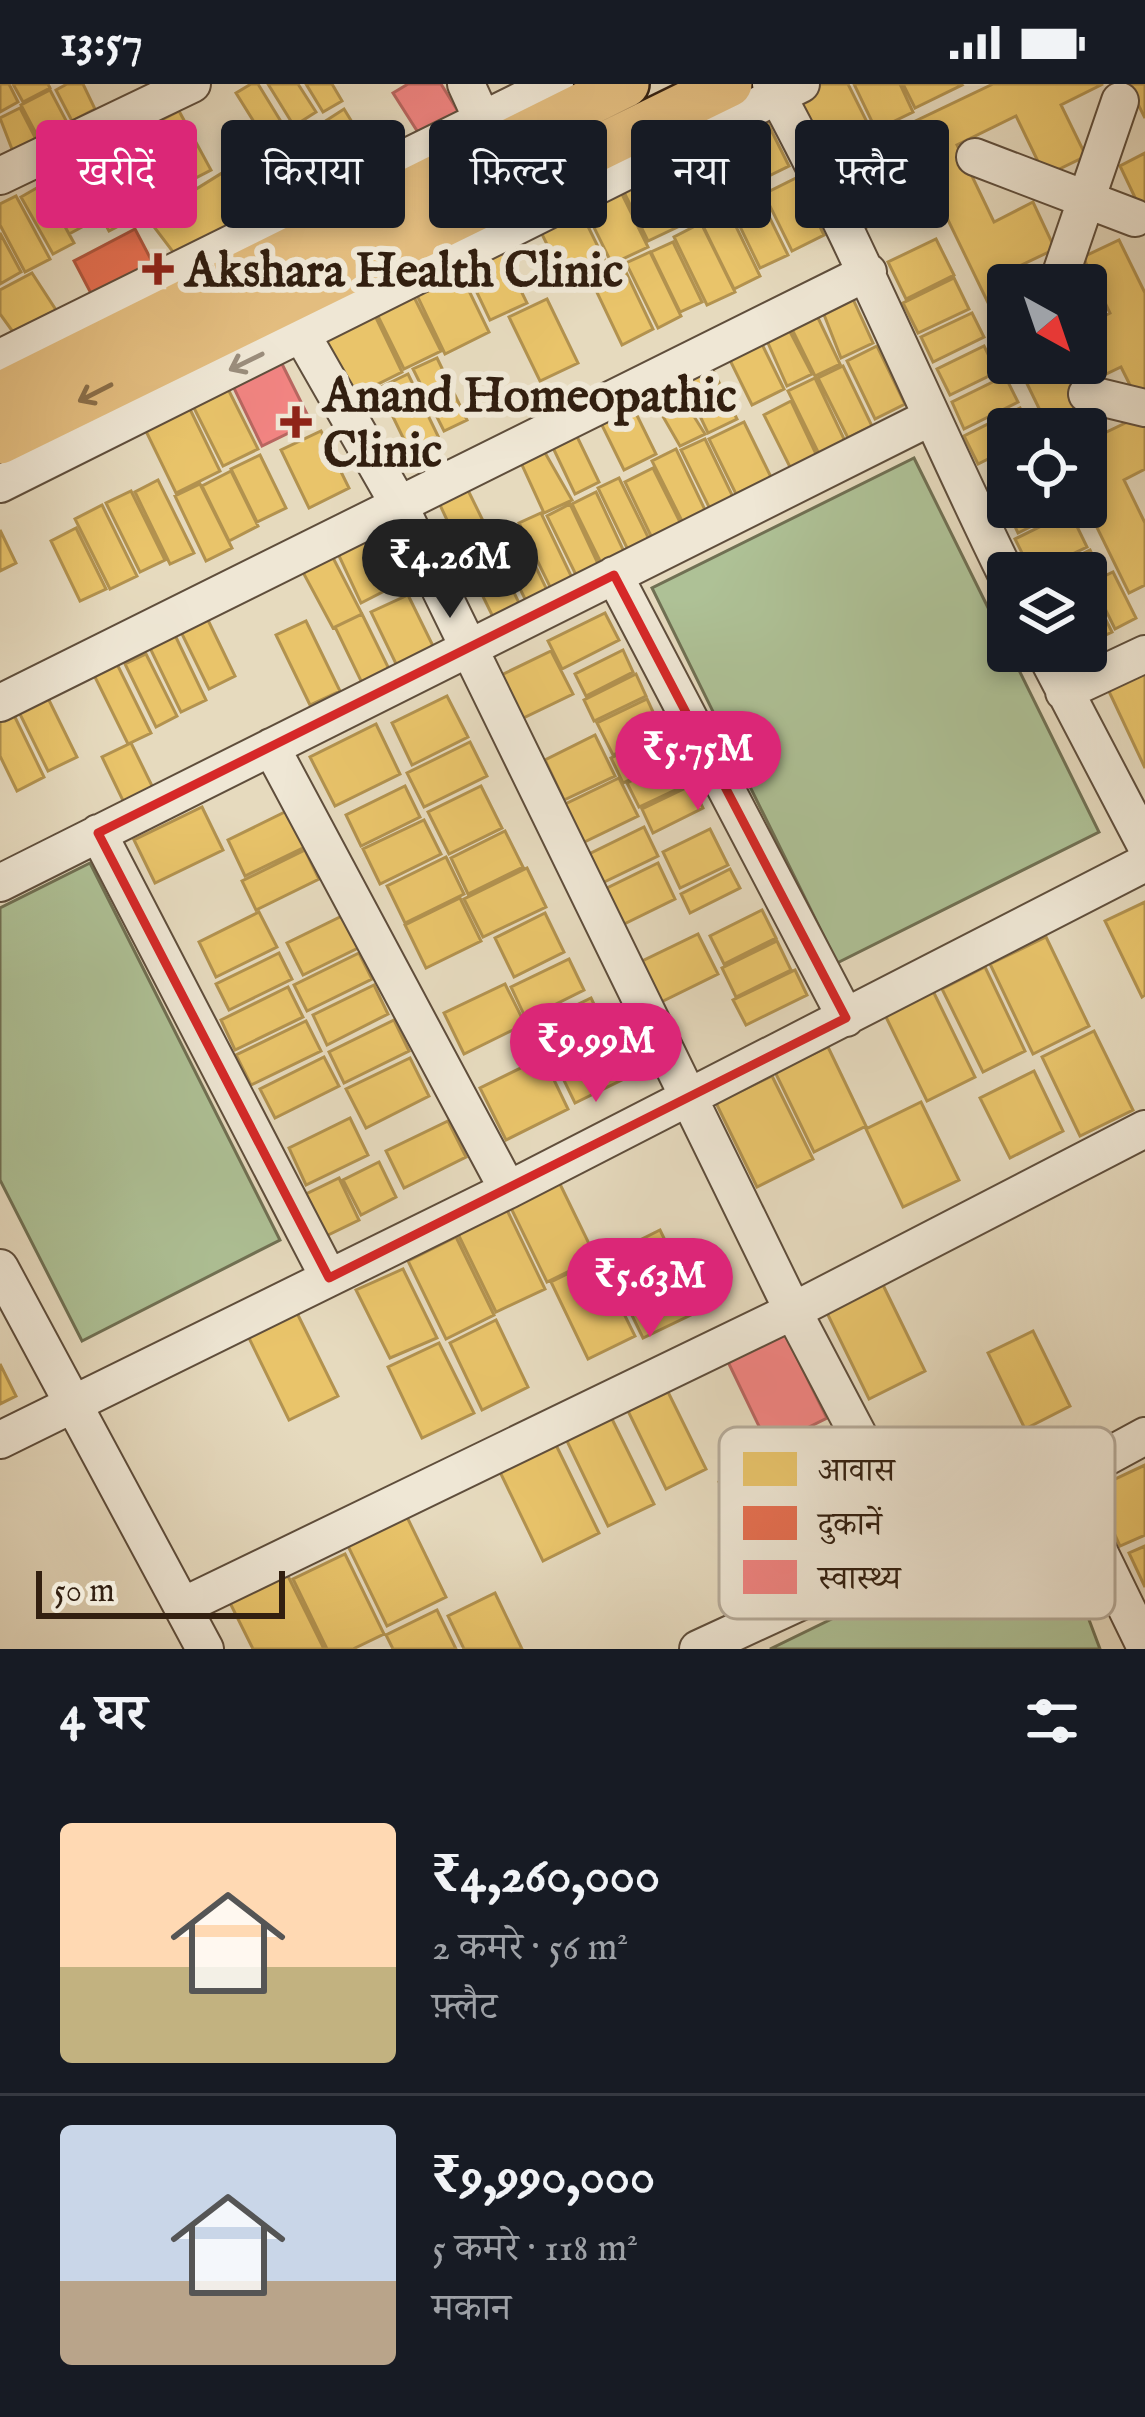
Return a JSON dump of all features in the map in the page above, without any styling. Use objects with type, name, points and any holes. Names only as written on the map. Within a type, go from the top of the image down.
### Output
[{"type":"main road","points":[[525,120],[626,84]]},
{"type":"main road","points":[[0,441],[292,317],[729,84]]},
{"type":"main road","points":[[0,395],[429,165]]},
{"type":"street","points":[[0,176],[135,96],[191,84]]},
{"type":"street","points":[[466,84],[482,120]]},
{"type":"street","points":[[506,120],[555,84]]},
{"type":"street","points":[[0,484],[292,317],[783,88],[929,418],[995,552]]},
{"type":"street","points":[[1064,264],[1120,101]]},
{"type":"street","points":[[976,157],[1142,227]]},
{"type":"street","points":[[0,358],[429,160]]},
{"type":"street","points":[[0,703],[868,272]]},
{"type":"street","points":[[292,317],[398,503],[854,1427]]},
{"type":"street","points":[[1087,394],[1145,408]]},
{"type":"street","points":[[0,883],[929,418]]},
{"type":"street","points":[[614,575],[846,1018]]},
{"type":"street","points":[[1064,692],[1145,654]]},
{"type":"street","points":[[1054,672],[1145,844]]},
{"type":"street","points":[[271,747],[508,1190]]},
{"type":"street","points":[[98,833],[329,1278]]},
{"type":"street","points":[[0,1440],[508,1190],[1145,862]]},
{"type":"street","points":[[183,1606],[793,1311],[1145,1129]]},
{"type":"street","points":[[0,1268],[205,1649]]},
{"type":"street","points":[[1115,1452],[1145,1436]]},
{"type":"street","points":[[1115,1584],[1145,1645]]},
{"type":"street","points":[[698,1649],[761,1619]]},
{"type":"highlighted area","points":[[614,575],[846,1018],[329,1278],[98,833]]},
{"type":"green space","points":[[914,458],[987,606],[987,672],[1020,672],[1099,832],[837,963],[652,588]]},
{"type":"green space","points":[[90,863],[280,1240],[82,1341],[0,1180],[0,908]]},
{"type":"green space","points":[[832,1619],[1089,1619],[1100,1649],[770,1649]]},
{"type":"building: आवास","points":[[0,84],[9,84],[18,102],[0,112]]},
{"type":"building: आवास","points":[[13,84],[48,84],[50,88],[23,102]]},
{"type":"building: आवास","points":[[83,84],[95,109],[71,120],[56,90]]},
{"type":"building: आवास","points":[[258,84],[280,120],[253,120],[236,93]]},
{"type":"building: आवास","points":[[268,84],[298,84],[316,112],[303,120],[290,120]]},
{"type":"building: आवास","points":[[306,84],[332,84],[342,101],[323,112]]},
{"type":"building: आवास","points":[[807,84],[848,84],[866,120],[804,120],[790,92]]},
{"type":"building: आवास","points":[[854,84],[900,84],[913,112],[897,120],[871,120]]},
{"type":"building: आवास","points":[[903,84],[961,84],[962,85],[915,108]]},
{"type":"building: आवास","points":[[993,84],[1103,84],[1061,105],[1086,156],[1045,176],[1016,116],[957,145],[994,222],[1033,202],[1055,249],[1024,264],[987,264],[987,301],[949,222],[949,120],[918,120]]},
{"type":"building: आवास","points":[[1128,84],[1145,84],[1145,118]]},
{"type":"building: आवास","points":[[50,90],[66,120],[36,120],[36,134],[21,105]]},
{"type":"building: आवास","points":[[20,108],[36,146],[15,157],[0,118]]},
{"type":"building: आवास","points":[[344,109],[351,120],[327,120]]},
{"type":"building: आवास","points":[[761,110],[766,120],[740,120]]},
{"type":"building: आवास","points":[[179,111],[184,120],[162,120]]},
{"type":"building: आवास","points":[[771,130],[789,166],[771,175]]},
{"type":"building: आवास","points":[[197,144],[211,170],[197,177]]},
{"type":"building: आवास","points":[[1145,153],[1145,202],[1139,206],[1120,166]]},
{"type":"building: आवास","points":[[221,174],[221,228],[243,228],[180,261],[155,228],[197,228],[197,189]]},
{"type":"building: आवास","points":[[631,174],[631,206],[618,180]]},
{"type":"building: आवास","points":[[795,178],[795,228],[821,228],[824,235],[792,251],[771,208],[771,190]]},
{"type":"building: आवास","points":[[618,186],[631,212],[631,228],[639,228],[648,247],[612,264],[594,228],[607,228],[607,191]]},
{"type":"building: आवास","points":[[36,188],[36,224],[21,197]]},
{"type":"building: आवास","points":[[16,196],[50,259],[25,272],[0,225],[0,204]]},
{"type":"building: आवास","points":[[771,220],[788,255],[760,268],[741,228],[771,228]]},
{"type":"building: आवास","points":[[38,228],[66,228],[74,243],[53,254]]},
{"type":"building: आवास","points":[[539,228],[589,228],[608,267],[568,287]]},
{"type":"building: आवास","points":[[642,228],[675,228],[648,241]]},
{"type":"building: आवास","points":[[703,228],[735,292],[707,305],[674,237]]},
{"type":"building: आवास","points":[[704,228],[737,228],[760,276],[734,289]]},
{"type":"building: आवास","points":[[0,233],[21,272],[0,284]]},
{"type":"building: आवास","points":[[936,239],[954,275],[906,299],[888,262]]},
{"type":"building: आवास","points":[[1119,240],[1145,293],[1145,398],[1138,401],[1121,367],[1107,374],[1107,264],[1086,264],[1083,257]]},
{"type":"building: आवास","points":[[497,242],[527,303],[490,320],[461,259]]},
{"type":"building: आवास","points":[[673,242],[702,302],[680,312],[651,252]]},
{"type":"building: आवास","points":[[650,252],[681,316],[658,328],[626,263]]},
{"type":"building: आवास","points":[[456,264],[489,332],[445,354],[412,285]]},
{"type":"building: आवास","points":[[623,266],[653,329],[622,345],[592,282]]},
{"type":"building: आवास","points":[[32,273],[56,310],[13,332],[0,314],[0,290]]},
{"type":"building: आवास","points":[[954,278],[969,309],[918,333],[903,303]]},
{"type":"building: आवास","points":[[408,285],[441,351],[404,369],[371,302]]},
{"type":"building: आवास","points":[[852,297],[873,343],[841,358],[821,307]]},
{"type":"building: आवास","points":[[547,299],[578,363],[540,381],[509,317]]},
{"type":"building: आवास","points":[[810,301],[840,364],[815,376],[784,313]]},
{"type":"building: आवास","points":[[369,303],[402,372],[350,398],[316,328]]},
{"type":"building: आवास","points":[[972,313],[984,337],[933,362],[921,337]]},
{"type":"building: आवास","points":[[786,324],[812,374],[787,386],[764,334]]},
{"type":"building: आवास","points":[[754,328],[784,389],[752,405],[722,344]]},
{"type":"building: आवास","points":[[877,346],[905,404],[875,419],[847,361]]},
{"type":"building: आवास","points":[[984,346],[987,352],[987,377],[950,395],[937,369]]},
{"type":"building: आवास","points":[[437,358],[467,420],[444,431],[413,369]]},
{"type":"building: आवास","points":[[707,358],[737,419],[708,433],[679,372]]},
{"type":"building: आवास","points":[[843,366],[872,426],[848,438],[818,378]]},
{"type":"building: आवास","points":[[408,374],[438,436],[409,450],[379,388]]},
{"type":"building: आवास","points":[[815,378],[845,441],[819,454],[788,391]]},
{"type":"building: आवास","points":[[673,383],[705,434],[680,446],[650,394]]},
{"type":"building: आवास","points":[[989,384],[1009,384],[1018,402],[1006,408],[987,408],[987,418],[964,429],[952,402]]},
{"type":"building: आवास","points":[[1027,384],[1086,384],[1071,391],[1079,408],[1039,408]]},
{"type":"building: आवास","points":[[226,385],[258,449],[223,466],[191,402]]},
{"type":"building: आवास","points":[[625,391],[656,454],[624,470],[593,407]]},
{"type":"building: आवास","points":[[186,401],[220,471],[176,493],[142,423]]},
{"type":"building: आवास","points":[[791,401],[817,456],[791,469],[764,415]]},
{"type":"building: आवास","points":[[1140,416],[1145,426],[1145,469],[1124,480],[1145,523],[1145,585],[1129,593],[1097,528],[1107,528],[1107,432]]},
{"type":"building: आवास","points":[[569,420],[599,482],[575,494],[545,431]]},
{"type":"building: आवास","points":[[744,422],[771,477],[736,494],[709,439]]},
{"type":"building: आवास","points":[[987,424],[987,460],[978,464],[964,436]]},
{"type":"building: आवास","points":[[321,431],[349,488],[309,508],[281,450]]},
{"type":"building: आवास","points":[[705,439],[734,499],[711,511],[681,450]]},
{"type":"building: आवास","points":[[540,444],[572,500],[544,513],[517,454]]},
{"type":"building: आवास","points":[[676,449],[706,512],[683,523],[652,461]]},
{"type":"building: आवास","points":[[260,455],[286,508],[257,522],[231,469]]},
{"type":"building: आवास","points":[[653,468],[681,524],[652,538],[625,482]]},
{"type":"building: आवास","points":[[231,471],[258,526],[229,541],[202,486]]},
{"type":"building: आवास","points":[[461,476],[490,535],[461,550],[433,490]]},
{"type":"building: आवास","points":[[619,478],[649,539],[628,550],[598,488]]},
{"type":"building: आवास","points":[[158,480],[194,553],[170,564],[135,492]]},
{"type":"building: आवास","points":[[200,484],[232,548],[206,561],[175,496]]},
{"type":"building: आवास","points":[[131,491],[165,560],[140,572],[106,503]]},
{"type":"building: आवास","points":[[596,492],[627,558],[604,569],[572,504]]},
{"type":"building: आवास","points":[[570,504],[601,570],[579,581],[547,516]]},
{"type":"building: आवास","points":[[102,505],[137,576],[110,589],[75,519]]},
{"type":"building: आवास","points":[[541,513],[575,584],[554,595],[519,523]]},
{"type":"building: आवास","points":[[516,526],[548,592],[527,603],[494,536]]},
{"type":"building: आवास","points":[[76,528],[106,589],[80,601],[51,541]]},
{"type":"building: आवास","points":[[371,528],[396,585],[361,603],[333,543]]},
{"type":"building: आवास","points":[[1037,528],[1078,528],[1087,547],[1076,552],[1022,552],[1015,539]]},
{"type":"building: आवास","points":[[0,530],[16,563],[0,571]]},
{"type":"building: आवास","points":[[491,545],[521,607],[495,621],[464,558]]},
{"type":"building: आवास","points":[[328,548],[362,614],[333,628],[298,563]]},
{"type":"building: आवास","points":[[1113,572],[1136,618],[1115,629],[1107,613],[1107,575]]},
{"type":"building: आवास","points":[[408,595],[436,652],[399,670],[371,612]]},
{"type":"building: आवास","points":[[605,613],[619,640],[562,669],[548,641]]},
{"type":"building: आवास","points":[[362,614],[391,673],[364,687],[335,627]]},
{"type":"building: आवास","points":[[206,616],[235,676],[209,689],[180,630]]},
{"type":"building: आवास","points":[[306,621],[340,691],[310,705],[276,635]]},
{"type":"building: आवास","points":[[173,631],[206,700],[181,712],[148,644]]},
{"type":"building: आवास","points":[[623,650],[633,672],[586,696],[575,674]]},
{"type":"building: आवास","points":[[551,651],[573,694],[515,722],[493,679]]},
{"type":"building: आवास","points":[[146,654],[177,716],[156,727],[125,664]]},
{"type":"building: आवास","points":[[113,656],[151,733],[128,744],[90,667]]},
{"type":"building: आवास","points":[[1145,664],[1145,768],[1105,683]]},
{"type":"building: आवास","points":[[636,674],[646,696],[594,721],[584,700]]},
{"type":"building: आवास","points":[[43,688],[77,757],[48,771],[14,702]]},
{"type":"building: आवास","points":[[447,696],[468,737],[412,765],[392,723]]},
{"type":"building: आवास","points":[[647,699],[662,731],[613,755],[597,723]]},
{"type":"building: आवास","points":[[11,709],[44,777],[17,791],[0,756],[0,714]]},
{"type":"building: आवास","points":[[376,724],[400,774],[335,806],[310,757]]},
{"type":"building: आवास","points":[[666,731],[678,756],[623,783],[611,758]]},
{"type":"building: आवास","points":[[595,735],[615,776],[564,800],[545,760]]},
{"type":"building: आवास","points":[[470,742],[487,776],[424,807],[407,773]]},
{"type":"building: आवास","points":[[131,743],[158,798],[129,813],[102,757]]},
{"type":"building: आवास","points":[[678,758],[690,783],[639,807],[627,783]]},
{"type":"building: आवास","points":[[619,778],[638,816],[574,847],[555,809]]},
{"type":"building: आवास","points":[[692,785],[703,808],[653,833],[642,809]]},
{"type":"building: आवास","points":[[405,786],[420,817],[361,846],[346,815]]},
{"type":"building: आवास","points":[[481,786],[502,828],[449,854],[428,812]]},
{"type":"building: आवास","points":[[202,807],[223,850],[155,883],[134,840]]},
{"type":"building: आवास","points":[[293,808],[311,844],[245,876],[228,840]]},
{"type":"building: आवास","points":[[424,820],[441,854],[380,884],[363,849]]},
{"type":"building: आवास","points":[[644,827],[658,856],[598,885],[585,856]]},
{"type":"building: आवास","points":[[710,829],[728,865],[680,888],[663,852]]},
{"type":"building: आवास","points":[[505,831],[523,867],[468,894],[451,858]]},
{"type":"building: आवास","points":[[305,850],[319,879],[256,910],[242,881]]},
{"type":"building: आवास","points":[[446,857],[464,894],[405,923],[387,886]]},
{"type":"building: आवास","points":[[658,863],[675,899],[618,927],[601,891]]},
{"type":"building: आवास","points":[[527,868],[546,907],[483,937],[464,899]]},
{"type":"building: आवास","points":[[730,869],[740,888],[690,913],[681,894]]},
{"type":"building: आवास","points":[[460,898],[481,941],[426,968],[405,925]]},
{"type":"building: आवास","points":[[1145,902],[1145,995],[1142,997],[1105,921]]},
{"type":"building: आवास","points":[[762,910],[776,938],[724,964],[710,936]]},
{"type":"building: आवास","points":[[259,912],[277,947],[216,977],[199,942]]},
{"type":"building: आवास","points":[[545,913],[564,952],[514,977],[495,938]]},
{"type":"building: आवास","points":[[342,916],[358,948],[303,975],[287,943]]},
{"type":"building: आवास","points":[[698,934],[718,974],[655,1005],[636,964]]},
{"type":"building: आवास","points":[[1046,937],[1089,1026],[1033,1054],[990,964]]},
{"type":"building: आवास","points":[[777,941],[791,970],[736,997],[722,968]]},
{"type":"building: आवास","points":[[279,953],[292,979],[229,1010],[216,984]]},
{"type":"building: आवास","points":[[359,953],[372,979],[307,1011],[294,985]]},
{"type":"building: आवास","points":[[569,959],[584,990],[526,1019],[511,987]]},
{"type":"building: आवास","points":[[985,967],[1025,1051],[983,1072],[942,989]]},
{"type":"building: आवास","points":[[795,970],[807,995],[746,1025],[733,1000]]},
{"type":"building: आवास","points":[[505,984],[525,1024],[464,1054],[444,1013]]},
{"type":"building: आवास","points":[[374,985],[388,1014],[327,1045],[313,1015]]},
{"type":"building: आवास","points":[[288,987],[303,1017],[235,1050],[221,1020]]},
{"type":"building: आवास","points":[[933,991],[975,1077],[927,1101],[885,1015]]},
{"type":"building: आवास","points":[[591,998],[606,1029],[546,1058],[531,1027]]},
{"type":"building: आवास","points":[[394,1020],[409,1051],[344,1083],[329,1052]]},
{"type":"building: आवास","points":[[306,1021],[321,1051],[251,1085],[236,1055]]},
{"type":"building: आवास","points":[[620,1030],[640,1071],[575,1103],[555,1062]]},
{"type":"building: आवास","points":[[1094,1031],[1133,1110],[1080,1136],[1042,1057]]},
{"type":"building: आवास","points":[[828,1047],[866,1126],[814,1152],[775,1072]]},
{"type":"building: आवास","points":[[324,1057],[339,1086],[275,1118],[260,1089]]},
{"type":"building: आवास","points":[[543,1057],[568,1109],[506,1140],[480,1088]]},
{"type":"building: आवास","points":[[410,1058],[429,1096],[366,1128],[346,1089]]},
{"type":"building: आवास","points":[[1034,1071],[1063,1131],[1010,1158],[980,1098]]},
{"type":"building: आवास","points":[[772,1076],[813,1159],[757,1187],[716,1103]]},
{"type":"building: आवास","points":[[921,1102],[959,1180],[903,1207],[866,1129]]},
{"type":"building: आवास","points":[[350,1118],[368,1155],[306,1185],[289,1148]]},
{"type":"building: आवास","points":[[448,1121],[466,1157],[404,1188],[386,1151]]},
{"type":"building: आवास","points":[[379,1162],[396,1197],[361,1215],[343,1180]]},
{"type":"building: आवास","points":[[339,1178],[359,1220],[326,1236],[306,1194]]},
{"type":"building: आवास","points":[[558,1180],[596,1258],[547,1282],[509,1204]]},
{"type":"building: आवास","points":[[507,1210],[545,1289],[496,1312],[458,1234]]},
{"type":"building: आवास","points":[[660,1230],[699,1311],[643,1338],[604,1258]]},
{"type":"building: आवास","points":[[456,1237],[494,1315],[446,1339],[408,1261]]},
{"type":"building: आवास","points":[[597,1259],[635,1336],[588,1359],[551,1282]]},
{"type":"building: आवास","points":[[403,1269],[437,1338],[390,1358],[356,1290]]},
{"type":"building: आवास","points":[[883,1285],[925,1371],[869,1399],[827,1313]]},
{"type":"building: आवास","points":[[296,1311],[338,1396],[289,1420],[247,1334]]},
{"type":"building: आवास","points":[[496,1320],[528,1387],[482,1410],[450,1343]]},
{"type":"building: आवास","points":[[1033,1331],[1070,1406],[1024,1427],[988,1353]]},
{"type":"building: आवास","points":[[439,1343],[474,1413],[422,1438],[388,1367]]},
{"type":"building: आवास","points":[[0,1364],[16,1396],[0,1404]]},
{"type":"building: आवास","points":[[668,1392],[706,1469],[666,1489],[628,1411]]},
{"type":"building: आवास","points":[[610,1415],[654,1504],[608,1526],[565,1437]]},
{"type":"building: आवास","points":[[555,1443],[599,1533],[543,1561],[499,1470]]},
{"type":"building: आवास","points":[[1145,1465],[1145,1535],[1120,1546],[1115,1535],[1115,1479]]},
{"type":"building: आवास","points":[[406,1515],[446,1597],[387,1626],[347,1544]]},
{"type":"building: आवास","points":[[1145,1546],[1145,1587],[1129,1553]]},
{"type":"building: आवास","points":[[345,1554],[384,1634],[353,1649],[327,1649],[293,1579]]},
{"type":"building: आवास","points":[[285,1570],[324,1649],[253,1649],[228,1599]]},
{"type":"building: आवास","points":[[495,1593],[522,1649],[464,1649],[448,1616]]},
{"type":"building: आवास","points":[[437,1610],[456,1649],[393,1649],[386,1635]]},
{"type":"building: दुकानें","points":[[135,229],[156,269],[95,301],[74,261]]},
{"type":"building: स्वास्थ्य","points":[[408,84],[441,84],[463,120],[429,120],[426,145],[393,93]]},
{"type":"building: स्वास्थ्य","points":[[279,358],[311,422],[262,446],[231,382]]},
{"type":"building: स्वास्थ्य","points":[[785,1334],[827,1418],[809,1427],[759,1427],[728,1362]]},
{"type":"place","name":"Akshara Health Clinic","points":[[158,269]]},
{"type":"place","name":"Anand Homeopathic Clinic","points":[[296,422]]}]
